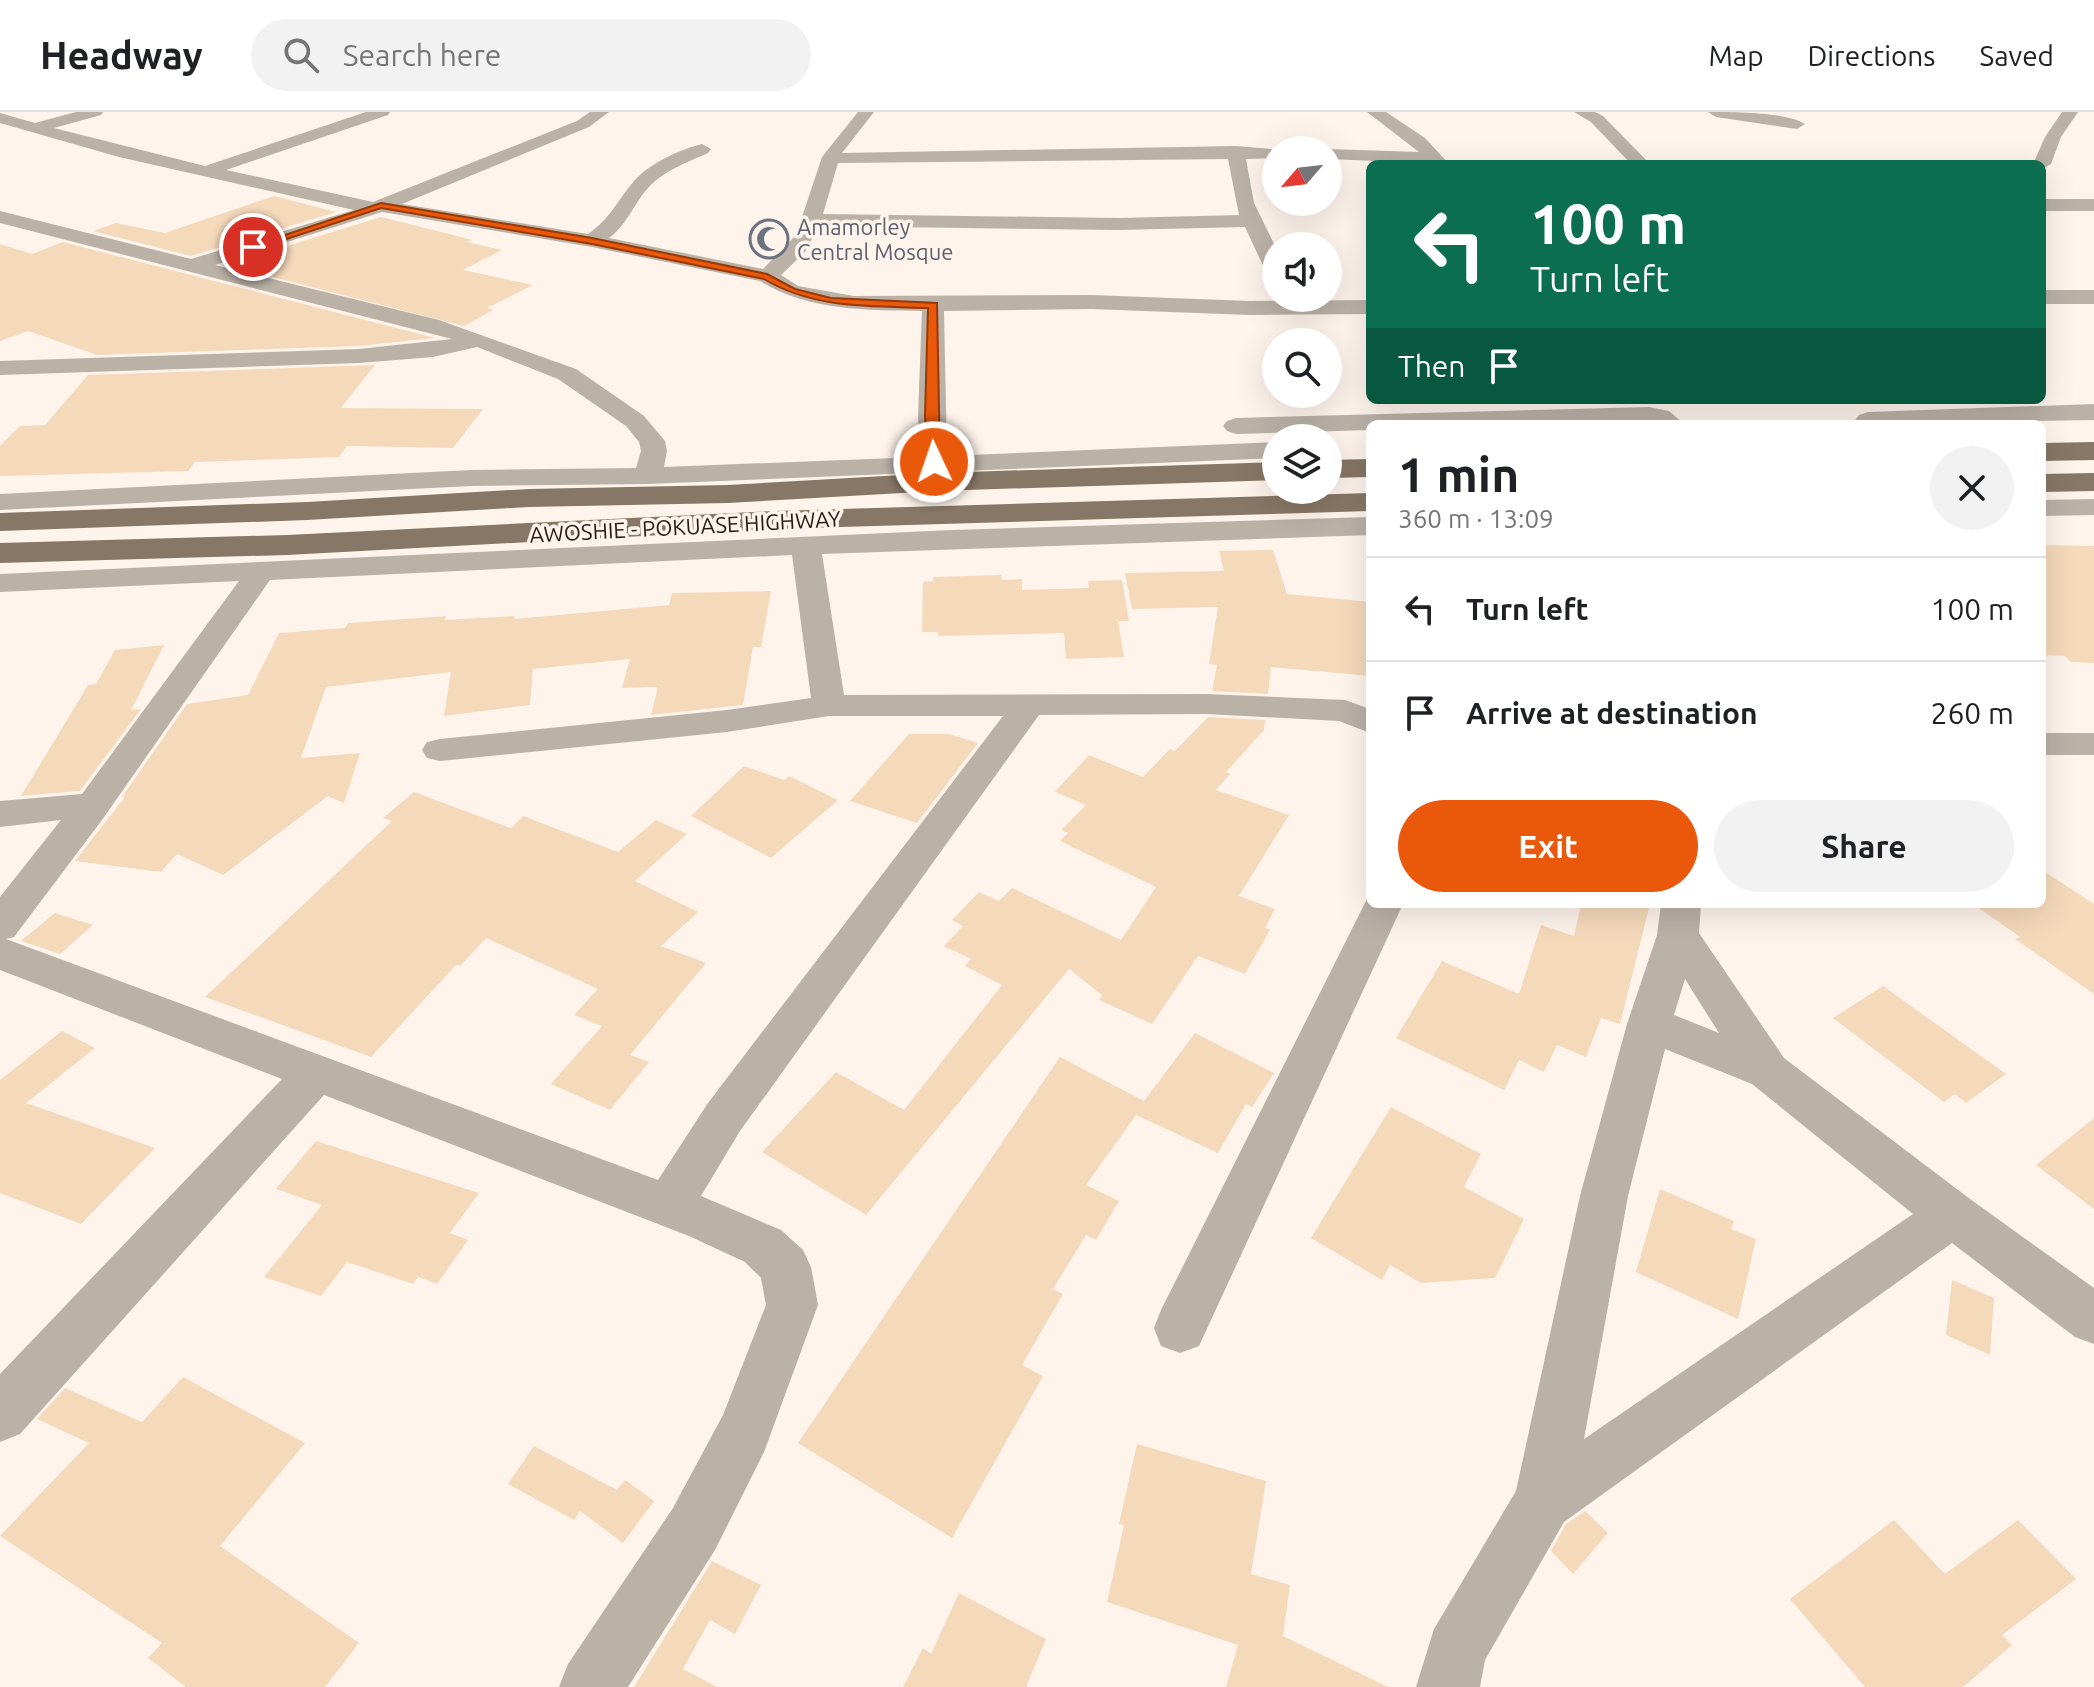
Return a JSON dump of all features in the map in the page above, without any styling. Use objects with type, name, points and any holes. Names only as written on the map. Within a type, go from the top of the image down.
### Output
[{"type":"main road","points":[[1234,450],[1262,455]]},
{"type":"main road","points":[[2046,452],[2094,451]]},
{"type":"main road","name":"AWOSHIE - POKUASE HIGHWAY","points":[[0,522],[307,511],[529,498],[728,494],[937,482],[1262,471]]},
{"type":"main road","points":[[2046,483],[2094,482]]},
{"type":"main road","name":"AWOSHIE - POKUASE HIGHWAY","points":[[0,553],[287,545],[774,520],[1366,502]]},
{"type":"street","points":[[0,137],[95,112]]},
{"type":"street","points":[[349,112],[374,114]]},
{"type":"street","points":[[195,264],[378,207],[583,124],[601,112]]},
{"type":"street","points":[[767,276],[800,247],[814,220],[831,158],[866,112]]},
{"type":"street","points":[[1375,112],[1419,142],[1436,160]]},
{"type":"street","points":[[1582,112],[1597,119],[1636,160]]},
{"type":"street","points":[[1716,112],[1797,124]]},
{"type":"street","points":[[2044,160],[2053,137],[2070,112]]},
{"type":"street","points":[[203,172],[374,114]]},
{"type":"street","points":[[0,118],[30,129],[203,172],[378,207],[592,241],[767,276],[791,291],[831,301],[933,305],[1262,303]]},
{"type":"street","points":[[592,241],[614,225],[642,183],[668,164],[702,149]]},
{"type":"street","points":[[1236,151],[1242,194],[1251,221],[1262,239]]},
{"type":"street","points":[[831,158],[1262,152]]},
{"type":"street","points":[[1342,155],[1421,160]]},
{"type":"street","points":[[2046,205],[2094,205]]},
{"type":"street","points":[[0,217],[195,264],[479,340],[567,374],[635,421],[652,441],[654,451],[648,476]]},
{"type":"street","points":[[814,220],[1119,224],[1251,221]]},
{"type":"street","points":[[2046,297],[2094,297]]},
{"type":"street","points":[[933,305],[933,448]]},
{"type":"street","points":[[1342,306],[1366,307]]},
{"type":"street","points":[[0,368],[359,356],[433,350],[479,340]]},
{"type":"street","points":[[1864,416],[1986,420],[2094,412]]},
{"type":"street","points":[[1468,420],[1649,415],[1666,420]]},
{"type":"street","points":[[1215,427],[1366,423]]},
{"type":"street","points":[[2046,432],[2094,431]]},
{"type":"street","points":[[933,448],[964,434]]},
{"type":"street","points":[[0,502],[471,478],[648,476],[933,448],[1262,450]]},
{"type":"street","points":[[1342,462],[1366,450]]},
{"type":"street","points":[[2046,508],[2094,507]]},
{"type":"street","points":[[0,583],[952,539],[1366,526]]},
{"type":"street","points":[[806,547],[829,706]]},
{"type":"street","points":[[0,926],[262,570]]},
{"type":"street","points":[[440,750],[727,721],[829,706],[1206,704],[1345,711],[1366,720]]},
{"type":"street","points":[[669,1205],[724,1117],[1029,705]]},
{"type":"street","points":[[2046,744],[2094,744]]},
{"type":"street","points":[[0,814],[92,805]]},
{"type":"street","points":[[1180,1328],[1381,908]]},
{"type":"street","points":[[1448,1687],[1456,1651],[1543,1501],[1604,1196],[1679,920]]},
{"type":"street","points":[[1679,920],[1768,1071]]},
{"type":"street","points":[[0,953],[669,1205],[763,1246],[785,1267],[792,1305],[744,1432],[694,1529],[591,1687]]},
{"type":"street","points":[[1649,1024],[1768,1071],[1952,1215],[2094,1319]]},
{"type":"street","points":[[0,1414],[317,1072]]},
{"type":"street","points":[[1543,1501],[1952,1215]]},
{"type":"building","points":[[274,196],[336,212],[191,256],[93,231],[116,223],[165,233]]},
{"type":"building","points":[[381,217],[502,250],[463,270],[533,285],[487,308],[493,310],[464,326],[226,265]]},
{"type":"building","points":[[63,242],[435,338],[359,346],[97,355],[28,331],[0,341],[0,244],[32,254]]},
{"type":"building","points":[[375,365],[341,408],[483,409],[453,448],[347,446],[339,457],[195,462],[188,471],[0,476],[0,446],[20,426],[45,425],[88,375]]},
{"type":"building","points":[[2046,545],[2094,546],[2094,663],[2071,662],[2065,656],[2046,655]]},
{"type":"building","points":[[1273,550],[1287,594],[1366,602],[1366,676],[1271,667],[1268,694],[1212,691],[1217,665],[1209,664],[1218,607],[1132,609],[1125,573],[1224,571],[1219,551]]},
{"type":"building","points":[[1001,575],[1001,580],[1022,579],[1022,590],[1089,588],[1088,581],[1122,580],[1129,621],[1118,621],[1124,657],[1066,659],[1064,633],[938,636],[938,632],[922,632],[923,582],[933,581],[933,577]]},
{"type":"building","points":[[771,591],[761,647],[753,647],[743,705],[651,715],[658,687],[622,688],[630,659],[533,669],[530,705],[444,716],[451,672],[326,687],[301,758],[360,753],[344,803],[328,796],[223,875],[177,854],[161,872],[75,861],[125,797],[122,797],[187,704],[248,695],[279,633],[345,628],[348,623],[446,616],[445,620],[515,616],[514,619],[669,605],[672,593]]},
{"type":"building","points":[[164,645],[131,710],[141,709],[80,791],[21,796],[88,685],[96,684],[115,650]]},
{"type":"building","points":[[1208,717],[1265,720],[1264,730],[1226,772],[1230,774],[1216,790],[1289,815],[1239,896],[1275,909],[1265,928],[1270,930],[1245,974],[1198,956],[1152,1024],[1099,1000],[1102,995],[1069,969],[866,1215],[762,1152],[836,1072],[904,1110],[1002,985],[965,966],[971,959],[944,946],[963,926],[952,920],[979,892],[999,901],[1012,888],[1121,940],[1156,887],[1060,841],[1068,833],[1061,830],[1086,805],[1055,792],[1089,755],[1143,777],[1170,749],[1175,751]]},
{"type":"building","points":[[909,734],[949,734],[978,743],[917,823],[850,801]]},
{"type":"building","points":[[744,766],[784,780],[789,776],[838,800],[771,858],[691,816]]},
{"type":"building","points":[[414,792],[511,828],[523,816],[618,852],[656,820],[687,834],[635,881],[698,912],[661,946],[706,963],[630,1055],[649,1062],[610,1110],[551,1084],[602,1026],[574,1015],[598,989],[486,938],[460,966],[456,965],[371,1057],[205,997],[392,821],[383,818]]},
{"type":"building","points":[[2046,873],[2094,904],[2094,994],[2015,939],[2020,937],[1979,908],[2046,908]]},
{"type":"building","points":[[1580,908],[1649,908],[1620,1024],[1601,1018],[1586,1057],[1557,1045],[1544,1072],[1519,1060],[1504,1090],[1396,1038],[1442,961],[1519,994],[1541,925],[1574,936]]},
{"type":"building","points":[[55,913],[93,925],[60,954],[21,941]]},
{"type":"building","points":[[1883,986],[2006,1074],[1966,1103],[1955,1094],[1944,1102],[1833,1018]]},
{"type":"building","points":[[62,1031],[95,1048],[26,1103],[155,1148],[81,1224],[0,1193],[0,1080]]},
{"type":"building","points":[[1195,1033],[1274,1073],[1252,1107],[1246,1104],[1218,1153],[1136,1115],[1086,1185],[1119,1201],[1096,1240],[1086,1235],[1053,1289],[1063,1294],[1022,1365],[1043,1376],[952,1538],[798,1443],[1060,1057],[1144,1101]]},
{"type":"building","points":[[1391,1107],[1481,1154],[1464,1187],[1524,1219],[1495,1278],[1421,1283],[1390,1265],[1382,1280],[1311,1238]]},
{"type":"building","points":[[2094,1118],[2094,1209],[2036,1165]]},
{"type":"building","points":[[316,1141],[479,1193],[450,1233],[468,1240],[437,1284],[418,1277],[413,1284],[347,1262],[321,1296],[264,1277],[322,1205],[276,1189]]},
{"type":"building","points":[[1660,1189],[1734,1221],[1731,1229],[1756,1239],[1738,1319],[1636,1272]]},
{"type":"building","points":[[1952,1280],[1994,1298],[1990,1355],[1946,1335]]},
{"type":"building","points":[[183,1377],[305,1443],[220,1546],[359,1643],[325,1687],[186,1687],[148,1658],[162,1643],[0,1536],[89,1443],[37,1419],[65,1388],[142,1422]]},
{"type":"building","points":[[1137,1444],[1266,1481],[1251,1574],[1290,1585],[1283,1636],[1388,1687],[1226,1687],[1238,1645],[1107,1602],[1124,1525],[1119,1524]]},
{"type":"building","points":[[534,1446],[617,1490],[625,1480],[654,1501],[623,1543],[580,1511],[574,1520],[508,1484]]},
{"type":"building","points":[[1585,1511],[1608,1533],[1573,1574],[1551,1551],[1566,1524]]},
{"type":"building","points":[[1894,1520],[1945,1574],[2018,1520],[2076,1579],[2002,1635],[2012,1645],[1963,1687],[1865,1687],[1790,1599]]},
{"type":"building","points":[[712,1561],[761,1585],[735,1634],[710,1620],[683,1669],[717,1687],[634,1687]]},
{"type":"building","points":[[959,1593],[1046,1639],[1026,1687],[903,1687],[923,1648],[931,1654]]},
{"type":"place","name":"Amamorley Central Mosque","points":[[769,239]]},
{"type":"route","points":[[253,247],[381,206],[592,241],[767,276],[791,291],[831,301],[933,305],[931,416],[934,462]]}]
